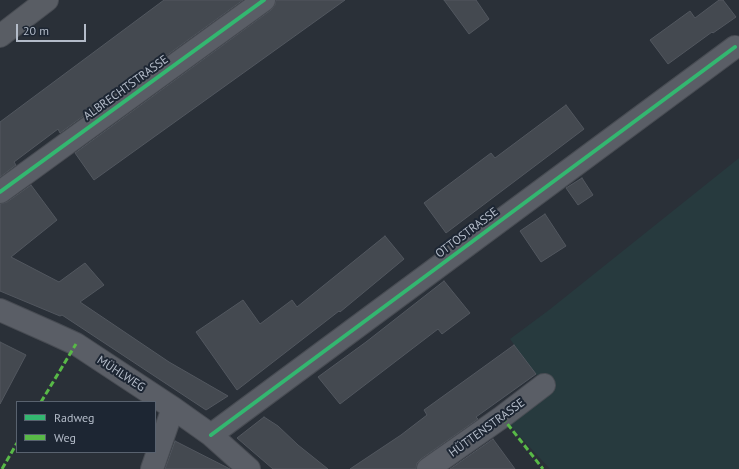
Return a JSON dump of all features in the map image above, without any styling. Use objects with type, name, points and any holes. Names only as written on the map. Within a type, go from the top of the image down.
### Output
[{"type":"main road","points":[[0,36],[47,0]]},
{"type":"street","name":"ALBRECHTSTRASSE","points":[[0,192],[264,0]]},
{"type":"street","name":"OTTOSTRASSE","points":[[211,435],[735,47]]},
{"type":"street","name":"MÜHLWEG","points":[[0,310],[76,344],[211,435],[249,469]]},
{"type":"street","name":"HÜTTENSTRASSE","points":[[428,469],[502,418],[544,385]]},
{"type":"street","points":[[152,469],[173,408]]},
{"type":"green space","points":[[739,158],[739,469],[550,469],[502,417],[544,385],[510,339],[549,310]]},
{"type":"building","points":[[164,0],[243,0],[60,133],[58,129],[14,162],[16,165],[0,177],[0,122]]},
{"type":"building","points":[[276,0],[345,0],[94,180],[75,153],[271,10],[275,5]]},
{"type":"building","points":[[444,0],[476,0],[489,19],[469,34]]},
{"type":"building","points":[[719,0],[723,0],[736,17],[713,33],[712,32],[668,64],[650,40],[690,11],[695,18]]},
{"type":"building","points":[[566,105],[584,129],[446,233],[424,203],[491,153],[495,158]]},
{"type":"building","points":[[582,178],[593,195],[578,205],[566,188]]},
{"type":"building","points":[[31,185],[57,220],[11,257],[59,282],[85,263],[104,285],[80,302],[169,362],[228,396],[206,410],[62,315],[60,316],[0,291],[0,204],[7,202]]},
{"type":"building","points":[[545,214],[566,246],[541,262],[520,231]]},
{"type":"building","points":[[385,236],[404,259],[340,312],[339,311],[237,390],[196,332],[243,300],[260,324],[292,300],[297,307]]},
{"type":"building","points":[[444,281],[470,313],[442,334],[438,329],[340,404],[318,377],[366,342]]},
{"type":"building","points":[[0,342],[26,355],[0,404]]},
{"type":"building","points":[[514,345],[536,374],[476,417],[478,419],[421,459],[417,463],[416,469],[350,469],[401,435],[427,415],[424,410]]},
{"type":"building","points":[[264,417],[278,426],[298,445],[328,469],[273,469],[237,438]]},
{"type":"building","points":[[493,439],[515,469],[450,469]]},
{"type":"building","points":[[175,441],[230,469],[165,469]]},
{"type":"marked path","points":[[42,401],[76,344]]},
{"type":"marked path","points":[[502,417],[543,469]]},
{"type":"marked path","points":[[2,469],[16,445]]},
{"type":"cycle path","points":[[0,192],[264,0]]},
{"type":"cycle path","points":[[211,435],[735,47]]}]
